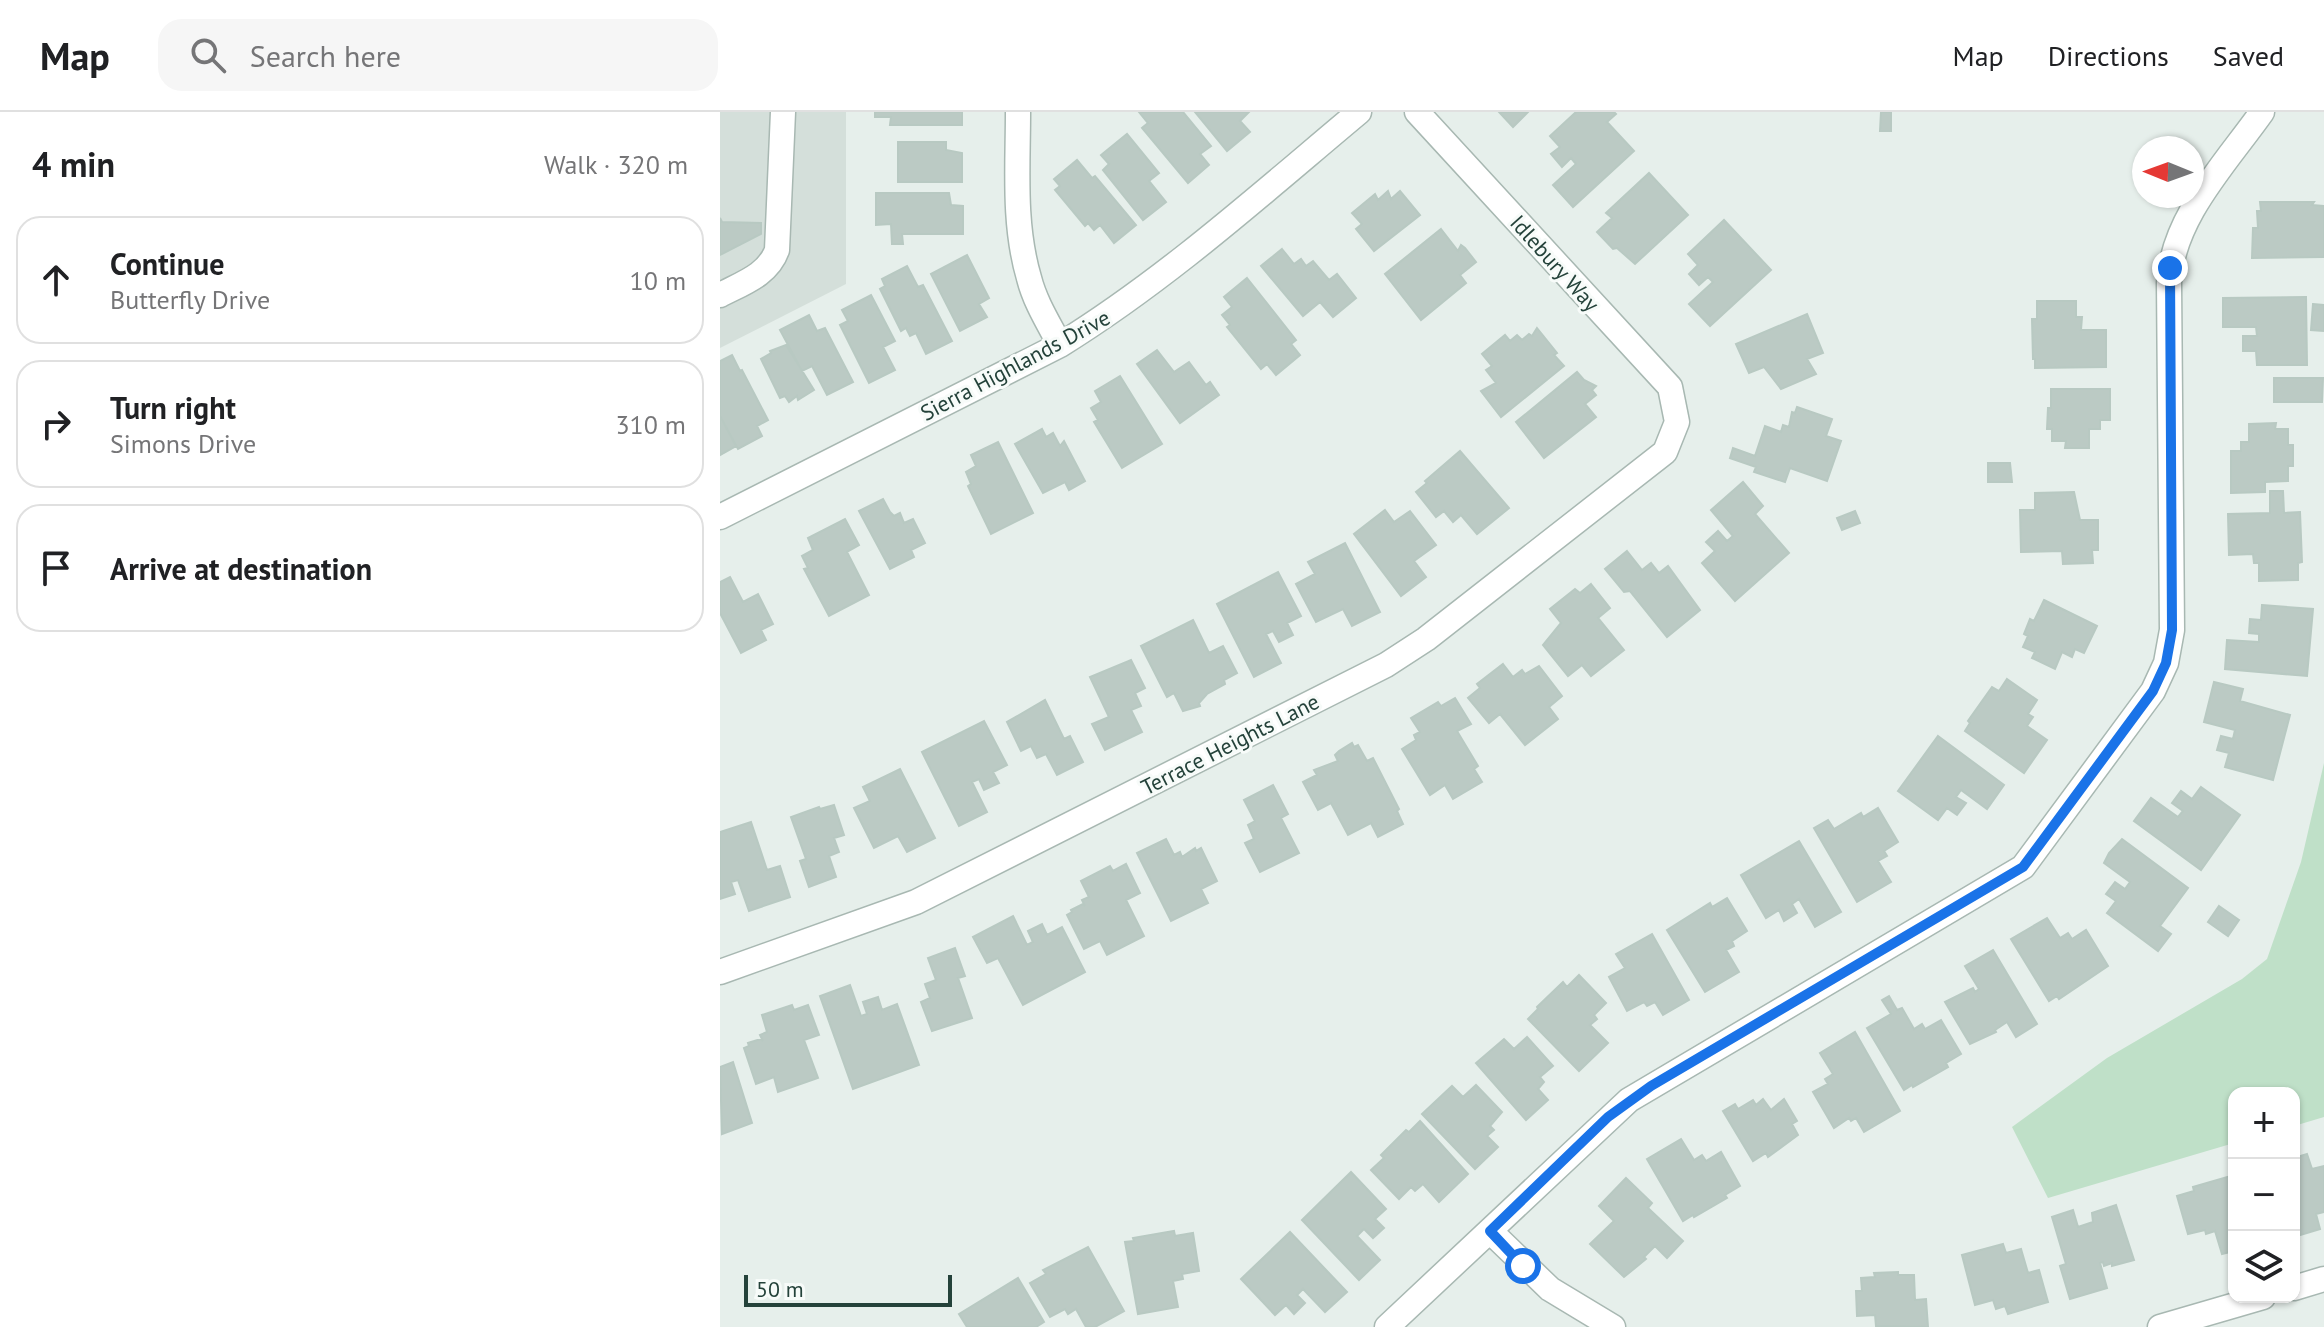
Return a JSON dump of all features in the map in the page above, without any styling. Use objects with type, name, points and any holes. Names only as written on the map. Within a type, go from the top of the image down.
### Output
[{"type":"street","points":[[720,295],[773,263],[777,250],[783,112]]},
{"type":"street","points":[[1018,112],[1021,246],[1029,281],[1060,345]]},
{"type":"street","name":"Sierra Highlands Drive","points":[[720,517],[1060,345],[1113,312],[1359,112]]},
{"type":"street","name":"Idlebury Way","points":[[1417,112],[1670,387],[1677,422]]},
{"type":"street","points":[[1387,1327],[1629,1100],[2023,867],[2153,691],[2166,663],[2172,630],[2169,283],[2172,253],[2183,225],[2262,112]]},
{"type":"street","name":"Terrace Heights Lane","points":[[720,972],[916,902],[1386,665],[1426,639],[1665,452],[1677,422]]},
{"type":"street","points":[[1490,1231],[1550,1289],[1613,1327]]},
{"type":"street","points":[[2300,1286],[2324,1279]]},
{"type":"street","points":[[2160,1327],[2188,1323],[2246,1303]]},
{"type":"shaded area","points":[[720,112],[846,112],[846,284],[720,348]]},
{"type":"green space","points":[[2324,763],[2324,1117],[2300,1124],[2300,1087],[2228,1087],[2228,1145],[2048,1198],[2012,1127],[2107,1058],[2242,979],[2267,959],[2301,862]]},
{"type":"building","points":[[875,112],[962,112],[962,125],[890,125],[891,117],[875,117]]},
{"type":"building","points":[[1139,112],[1183,112],[1211,146],[1200,154],[1209,165],[1188,183],[1142,128],[1148,123]]},
{"type":"building","points":[[1195,112],[1249,112],[1240,121],[1250,132],[1227,151]]},
{"type":"building","points":[[1499,112],[1528,112],[1513,127]]},
{"type":"building","points":[[1576,112],[1614,112],[1616,114],[1607,122],[1634,151],[1573,207],[1553,185],[1576,164],[1571,158],[1562,167],[1551,154],[1560,147],[1550,136]]},
{"type":"building","points":[[1881,112],[1891,112],[1891,131],[1880,131]]},
{"type":"building","points":[[1127,134],[1159,173],[1149,181],[1166,202],[1143,220],[1103,170],[1109,164],[1101,155]]},
{"type":"building","points":[[898,142],[946,142],[946,150],[962,153],[962,182],[898,182]]},
{"type":"building","points":[[1077,160],[1092,178],[1095,176],[1136,225],[1114,243],[1100,225],[1094,230],[1088,223],[1085,226],[1055,190],[1060,186],[1054,179]]},
{"type":"building","points":[[1649,173],[1688,215],[1635,264],[1617,248],[1613,249],[1597,232],[1612,218],[1606,213]]},
{"type":"building","points":[[1388,191],[1391,199],[1400,191],[1420,215],[1374,251],[1356,229],[1362,224],[1352,213],[1375,194],[1378,200]]},
{"type":"building","points":[[876,193],[949,193],[951,205],[963,206],[963,234],[902,234],[903,244],[892,244],[891,224],[876,225]]},
{"type":"building","points":[[2260,202],[2314,202],[2312,205],[2324,206],[2324,257],[2252,258],[2253,228],[2258,228]]},
{"type":"building","points":[[720,218],[722,222],[761,223],[761,234],[720,255]]},
{"type":"building","points":[[1724,220],[1771,270],[1710,326],[1689,304],[1713,282],[1708,277],[1699,285],[1689,274],[1698,265],[1688,254]]},
{"type":"building","points":[[1441,229],[1458,251],[1461,245],[1476,262],[1460,275],[1466,283],[1421,320],[1385,274]]},
{"type":"building","points":[[1282,249],[1294,264],[1301,259],[1306,266],[1313,261],[1329,280],[1337,274],[1356,298],[1333,317],[1320,302],[1303,316],[1261,266]]},
{"type":"building","points":[[967,255],[989,298],[979,304],[987,317],[960,331],[931,274]]},
{"type":"building","points":[[907,266],[918,287],[923,285],[952,341],[926,354],[916,333],[910,336],[906,328],[901,331],[880,289],[885,286],[882,279]]},
{"type":"building","points":[[1247,278],[1296,340],[1291,344],[1300,355],[1276,375],[1267,364],[1261,369],[1227,327],[1230,325],[1222,315],[1232,307],[1224,297]]},
{"type":"building","points":[[871,295],[895,341],[883,347],[895,370],[869,383],[840,325],[848,321],[842,310]]},
{"type":"building","points":[[2306,297],[2307,365],[2257,365],[2256,351],[2243,351],[2243,336],[2257,336],[2256,327],[2223,327],[2223,298]]},
{"type":"building","points":[[2037,301],[2076,301],[2076,317],[2082,317],[2081,330],[2106,330],[2106,367],[2035,368],[2032,319],[2037,319]]},
{"type":"building","points":[[2313,304],[2324,305],[2324,331],[2311,330]]},
{"type":"building","points":[[1807,314],[1823,353],[1807,359],[1816,374],[1781,389],[1764,367],[1749,373],[1736,344]]},
{"type":"building","points":[[809,315],[817,331],[825,328],[853,382],[827,395],[812,366],[802,371],[780,330]]},
{"type":"building","points":[[1537,328],[1564,366],[1501,417],[1481,391],[1496,383],[1486,370],[1492,366],[1482,354],[1505,335],[1510,341],[1517,335],[1522,340],[1529,334],[1532,336]]},
{"type":"building","points":[[786,345],[814,390],[789,402],[785,396],[780,398],[761,359],[770,351]]},
{"type":"building","points":[[1157,350],[1174,372],[1189,362],[1206,385],[1210,382],[1219,395],[1180,423],[1137,364]]},
{"type":"building","points":[[732,355],[768,420],[757,426],[762,436],[738,449],[720,416],[720,361]]},
{"type":"building","points":[[1577,372],[1596,386],[1592,390],[1596,395],[1585,404],[1596,417],[1544,458],[1516,422]]},
{"type":"building","points":[[1120,376],[1162,444],[1122,468],[1094,422],[1098,420],[1091,408],[1101,402],[1095,391]]},
{"type":"building","points":[[2274,378],[2323,378],[2322,402],[2274,402]]},
{"type":"building","points":[[2051,389],[2110,389],[2110,420],[2100,420],[2100,429],[2089,429],[2089,448],[2065,448],[2066,441],[2052,441],[2052,429],[2047,429]]},
{"type":"building","points":[[1797,407],[1832,419],[1826,436],[1841,441],[1827,481],[1790,468],[1785,482],[1754,472],[1756,467],[1730,458],[1733,448],[1755,456],[1765,426],[1781,432],[1783,425],[1789,427],[1792,412],[1795,413]]},
{"type":"building","points":[[720,416],[736,446],[720,455]]},
{"type":"building","points":[[2276,423],[2275,429],[2288,429],[2288,445],[2293,445],[2293,466],[2288,466],[2288,481],[2265,482],[2265,492],[2231,493],[2231,451],[2241,451],[2241,442],[2249,442],[2249,424]]},
{"type":"building","points":[[1042,429],[1046,437],[1053,433],[1060,446],[1064,441],[1085,481],[1069,490],[1065,482],[1043,493],[1015,444]]},
{"type":"building","points":[[998,442],[1033,513],[991,534],[968,486],[971,484],[966,472],[976,466],[971,455]]},
{"type":"building","points":[[1460,451],[1509,508],[1477,534],[1461,515],[1453,522],[1444,511],[1436,517],[1416,492]]},
{"type":"building","points":[[1988,463],[2010,463],[2012,482],[1988,482]]},
{"type":"building","points":[[1743,482],[1763,506],[1755,514],[1789,553],[1735,601],[1702,563],[1715,551],[1706,542],[1718,531],[1727,541],[1733,536],[1711,510]]},
{"type":"building","points":[[2270,491],[2283,491],[2284,513],[2300,512],[2302,562],[2298,563],[2298,580],[2259,581],[2259,563],[2254,563],[2253,554],[2229,555],[2228,514],[2270,513]]},
{"type":"building","points":[[2074,492],[2080,520],[2098,520],[2098,550],[2092,550],[2093,563],[2063,564],[2062,551],[2021,552],[2020,510],[2035,510],[2035,493]]},
{"type":"building","points":[[883,499],[894,516],[900,513],[904,523],[913,519],[925,543],[911,550],[914,557],[890,569],[859,511]]},
{"type":"building","points":[[1385,510],[1394,522],[1410,511],[1436,545],[1414,561],[1426,577],[1401,596],[1354,534]]},
{"type":"building","points":[[1855,511],[1860,523],[1842,530],[1837,518]]},
{"type":"building","points":[[845,519],[859,545],[847,552],[869,595],[829,616],[804,569],[808,568],[802,556],[813,550],[808,538]]},
{"type":"building","points":[[1345,543],[1380,612],[1352,626],[1343,609],[1316,622],[1296,584],[1315,574],[1308,562]]},
{"type":"building","points":[[1627,551],[1642,570],[1651,563],[1659,573],[1668,566],[1700,610],[1667,637],[1630,591],[1624,592],[1605,569]]},
{"type":"building","points":[[1278,572],[1301,616],[1287,623],[1293,635],[1279,642],[1273,631],[1266,634],[1281,663],[1254,677],[1217,604]]},
{"type":"building","points":[[730,577],[743,602],[758,594],[773,624],[761,630],[766,640],[741,653],[720,613],[720,582]]},
{"type":"building","points":[[1591,584],[1610,608],[1598,618],[1624,650],[1591,676],[1582,665],[1568,676],[1543,645],[1561,623],[1550,609],[1575,589],[1580,593]]},
{"type":"building","points":[[2044,600],[2097,626],[2084,653],[2075,649],[2072,657],[2062,652],[2055,669],[2032,658],[2035,652],[2023,647],[2030,619],[2034,621]]},
{"type":"building","points":[[2262,605],[2313,609],[2307,676],[2225,669],[2227,640],[2259,642],[2259,634],[2249,633],[2250,619],[2261,620]]},
{"type":"building","points":[[1193,620],[1209,653],[1223,646],[1237,673],[1207,694],[1200,706],[1183,711],[1174,693],[1167,697],[1141,646]]},
{"type":"building","points":[[1131,660],[1145,688],[1135,693],[1141,706],[1131,710],[1142,732],[1105,750],[1092,724],[1109,717],[1090,677]]},
{"type":"building","points":[[1503,664],[1513,677],[1522,670],[1525,674],[1539,666],[1562,696],[1549,707],[1558,719],[1525,745],[1500,714],[1489,723],[1468,698],[1480,688],[1477,684]]},
{"type":"building","points":[[2007,679],[2037,700],[2028,714],[2033,717],[2027,726],[2047,740],[2024,773],[1965,731],[1970,723],[1968,721],[1992,687],[1999,691]]},
{"type":"building","points":[[2214,682],[2243,689],[2240,701],[2290,715],[2273,780],[2225,767],[2229,753],[2217,750],[2221,736],[2233,739],[2235,730],[2204,722]]},
{"type":"building","points":[[1455,698],[1471,724],[1457,731],[1478,766],[1474,769],[1482,782],[1453,799],[1445,785],[1430,795],[1402,749],[1416,740],[1414,735],[1420,732],[1411,718],[1438,702],[1441,706]]},
{"type":"building","points":[[1045,700],[1064,739],[1070,736],[1083,762],[1057,775],[1046,754],[1037,758],[1031,746],[1021,751],[1007,722]]},
{"type":"building","points":[[984,721],[1007,765],[993,772],[999,783],[984,790],[979,779],[972,782],[987,812],[959,826],[922,752]]},
{"type":"building","points":[[1938,736],[2004,785],[1987,809],[1961,790],[1956,797],[1966,803],[1957,815],[1947,808],[1938,820],[1898,791]]},
{"type":"building","points":[[1352,743],[1354,747],[1358,745],[1367,761],[1373,758],[1399,809],[1397,811],[1403,824],[1378,837],[1371,823],[1348,835],[1331,803],[1318,810],[1303,782],[1317,775],[1314,770],[1338,761],[1335,755]]},
{"type":"building","points":[[900,769],[935,838],[907,852],[898,836],[874,848],[854,808],[870,801],[863,787]]},
{"type":"building","points":[[1273,785],[1288,814],[1281,818],[1299,853],[1260,872],[1245,843],[1254,839],[1248,825],[1255,821],[1244,800]]},
{"type":"building","points":[[2201,787],[2240,815],[2201,870],[2134,821],[2151,798],[2178,817],[2183,811],[2172,803],[2181,791],[2192,799]]},
{"type":"building","points":[[834,805],[844,835],[834,838],[839,852],[829,856],[836,877],[809,887],[800,861],[806,859],[791,817]]},
{"type":"building","points":[[1878,808],[1898,842],[1884,851],[1887,856],[1878,861],[1891,882],[1857,902],[1814,828],[1828,820],[1834,829],[1861,813],[1863,817]]},
{"type":"building","points":[[751,822],[767,870],[780,866],[790,897],[749,911],[738,880],[731,882],[735,894],[720,899],[720,832]]},
{"type":"building","points":[[1166,839],[1174,855],[1180,852],[1182,857],[1195,848],[1196,851],[1201,848],[1217,881],[1201,889],[1208,903],[1171,921],[1137,853]]},
{"type":"building","points":[[2122,839],[2188,888],[2160,926],[2171,934],[2158,951],[2107,913],[2116,901],[2106,894],[2115,882],[2125,889],[2130,882],[2104,863]]},
{"type":"building","points":[[1799,841],[1841,912],[1815,927],[1799,899],[1792,904],[1797,913],[1784,921],[1779,910],[1766,918],[1741,875]]},
{"type":"building","points":[[1126,864],[1140,893],[1126,900],[1144,936],[1107,955],[1100,941],[1084,949],[1067,915],[1083,904],[1085,906],[1082,900],[1089,897],[1081,881],[1110,866],[1113,871]]},
{"type":"building","points":[[1727,898],[1747,931],[1732,941],[1734,946],[1726,950],[1739,972],[1705,992],[1667,930],[1710,903],[1712,907]]},
{"type":"building","points":[[2219,906],[2239,920],[2228,936],[2208,922]]},
{"type":"building","points":[[1013,916],[1027,945],[1033,942],[1028,931],[1042,924],[1047,935],[1062,927],[1085,972],[1023,1005],[998,958],[987,963],[973,937]]},
{"type":"building","points":[[2047,918],[2060,938],[2068,933],[2072,939],[2086,930],[2108,966],[2059,999],[2057,996],[2049,1001],[2011,939]]},
{"type":"building","points":[[1652,934],[1689,1000],[1663,1015],[1655,1002],[1647,1006],[1644,1002],[1627,1011],[1609,977],[1625,968],[1616,954]]},
{"type":"building","points":[[955,948],[965,976],[958,978],[972,1018],[932,1031],[921,1002],[930,998],[925,984],[936,980],[928,958]]},
{"type":"building","points":[[1993,950],[2037,1024],[2016,1037],[2007,1022],[1996,1032],[1970,1044],[1945,1002],[1973,988],[1975,992],[1979,989],[1965,966]]},
{"type":"building","points":[[1579,975],[1606,1003],[1594,1015],[1597,1019],[1590,1025],[1608,1043],[1579,1071],[1528,1019],[1563,982],[1567,987]]},
{"type":"building","points":[[850,985],[861,1016],[867,1014],[863,1002],[878,997],[882,1010],[897,1004],[919,1065],[853,1089],[820,996]]},
{"type":"building","points":[[1889,996],[1897,1010],[1902,1008],[1914,1029],[1922,1024],[1925,1029],[1941,1020],[1961,1054],[1946,1063],[1948,1067],[1904,1090],[1867,1028],[1891,1014],[1882,1000]]},
{"type":"building","points":[[792,1005],[794,1010],[808,1005],[819,1035],[804,1040],[818,1078],[778,1092],[774,1077],[756,1084],[744,1048],[749,1046],[748,1043],[763,1041],[760,1035],[767,1032],[762,1015]]},
{"type":"building","points":[[1855,1032],[1900,1111],[1864,1132],[1856,1118],[1851,1121],[1849,1118],[1834,1128],[1813,1092],[1828,1084],[1825,1079],[1833,1074],[1820,1053]]},
{"type":"building","points":[[1527,1037],[1553,1066],[1540,1077],[1544,1082],[1538,1089],[1548,1100],[1526,1120],[1476,1063],[1504,1039],[1514,1049]]},
{"type":"building","points":[[733,1062],[752,1123],[722,1134],[720,1067]]},
{"type":"building","points":[[1476,1085],[1502,1112],[1490,1126],[1494,1130],[1487,1136],[1498,1147],[1475,1169],[1422,1114],[1452,1086],[1463,1097]]},
{"type":"building","points":[[1763,1099],[1771,1110],[1784,1099],[1797,1121],[1792,1124],[1798,1135],[1768,1157],[1766,1153],[1753,1161],[1723,1111],[1735,1104],[1738,1109],[1753,1100],[1756,1105]]},
{"type":"building","points":[[1420,1121],[1468,1174],[1439,1202],[1423,1184],[1415,1191],[1411,1187],[1399,1199],[1371,1170],[1406,1130],[1409,1132]]},
{"type":"building","points":[[1681,1139],[1694,1160],[1702,1155],[1706,1161],[1721,1152],[1740,1186],[1725,1195],[1727,1198],[1683,1221],[1647,1159]]},
{"type":"building","points":[[2307,1154],[2312,1169],[2324,1166],[2324,1212],[2316,1214],[2320,1229],[2300,1235],[2300,1159]]},
{"type":"building","points":[[1351,1172],[1386,1209],[1375,1219],[1384,1228],[1373,1238],[1364,1229],[1357,1236],[1380,1260],[1359,1280],[1302,1220]]},
{"type":"building","points":[[2228,1177],[2228,1252],[2222,1254],[2215,1231],[2188,1234],[2177,1196],[2194,1191],[2193,1187]]},
{"type":"building","points":[[1626,1178],[1652,1203],[1648,1208],[1683,1241],[1667,1258],[1655,1246],[1644,1257],[1646,1259],[1624,1277],[1590,1244],[1614,1221],[1599,1206]]},
{"type":"building","points":[[2116,1205],[2134,1260],[2112,1266],[2112,1263],[2104,1266],[2103,1262],[2100,1263],[2107,1288],[2070,1299],[2060,1266],[2066,1264],[2052,1217],[2073,1210],[2078,1227],[2093,1222],[2092,1213]]},
{"type":"building","points":[[1174,1231],[1175,1236],[1193,1233],[1199,1271],[1182,1274],[1183,1279],[1173,1281],[1178,1307],[1138,1314],[1125,1242]]},
{"type":"building","points":[[1290,1232],[1347,1292],[1325,1312],[1303,1289],[1297,1295],[1305,1303],[1294,1314],[1286,1305],[1275,1315],[1241,1279]]},
{"type":"building","points":[[2003,1244],[2006,1253],[2021,1249],[2028,1273],[2039,1270],[2048,1302],[2008,1314],[2005,1306],[1996,1309],[1993,1300],[1975,1305],[1962,1255]]},
{"type":"building","points":[[1088,1247],[1124,1311],[1095,1327],[1086,1327],[1076,1309],[1068,1314],[1065,1309],[1050,1317],[1030,1283],[1046,1274],[1043,1270]]},
{"type":"building","points":[[1898,1272],[1898,1275],[1914,1275],[1915,1300],[1926,1299],[1928,1327],[1876,1326],[1875,1315],[1857,1316],[1856,1291],[1862,1291],[1861,1278],[1875,1277],[1874,1273]]},
{"type":"building","points":[[1018,1278],[1044,1322],[1036,1327],[967,1327],[959,1314]]},
{"type":"route","points":[[1523,1266],[1490,1231],[1608,1117],[1651,1086],[2023,867],[2153,691],[2166,663],[2172,630],[2170,268]]}]
